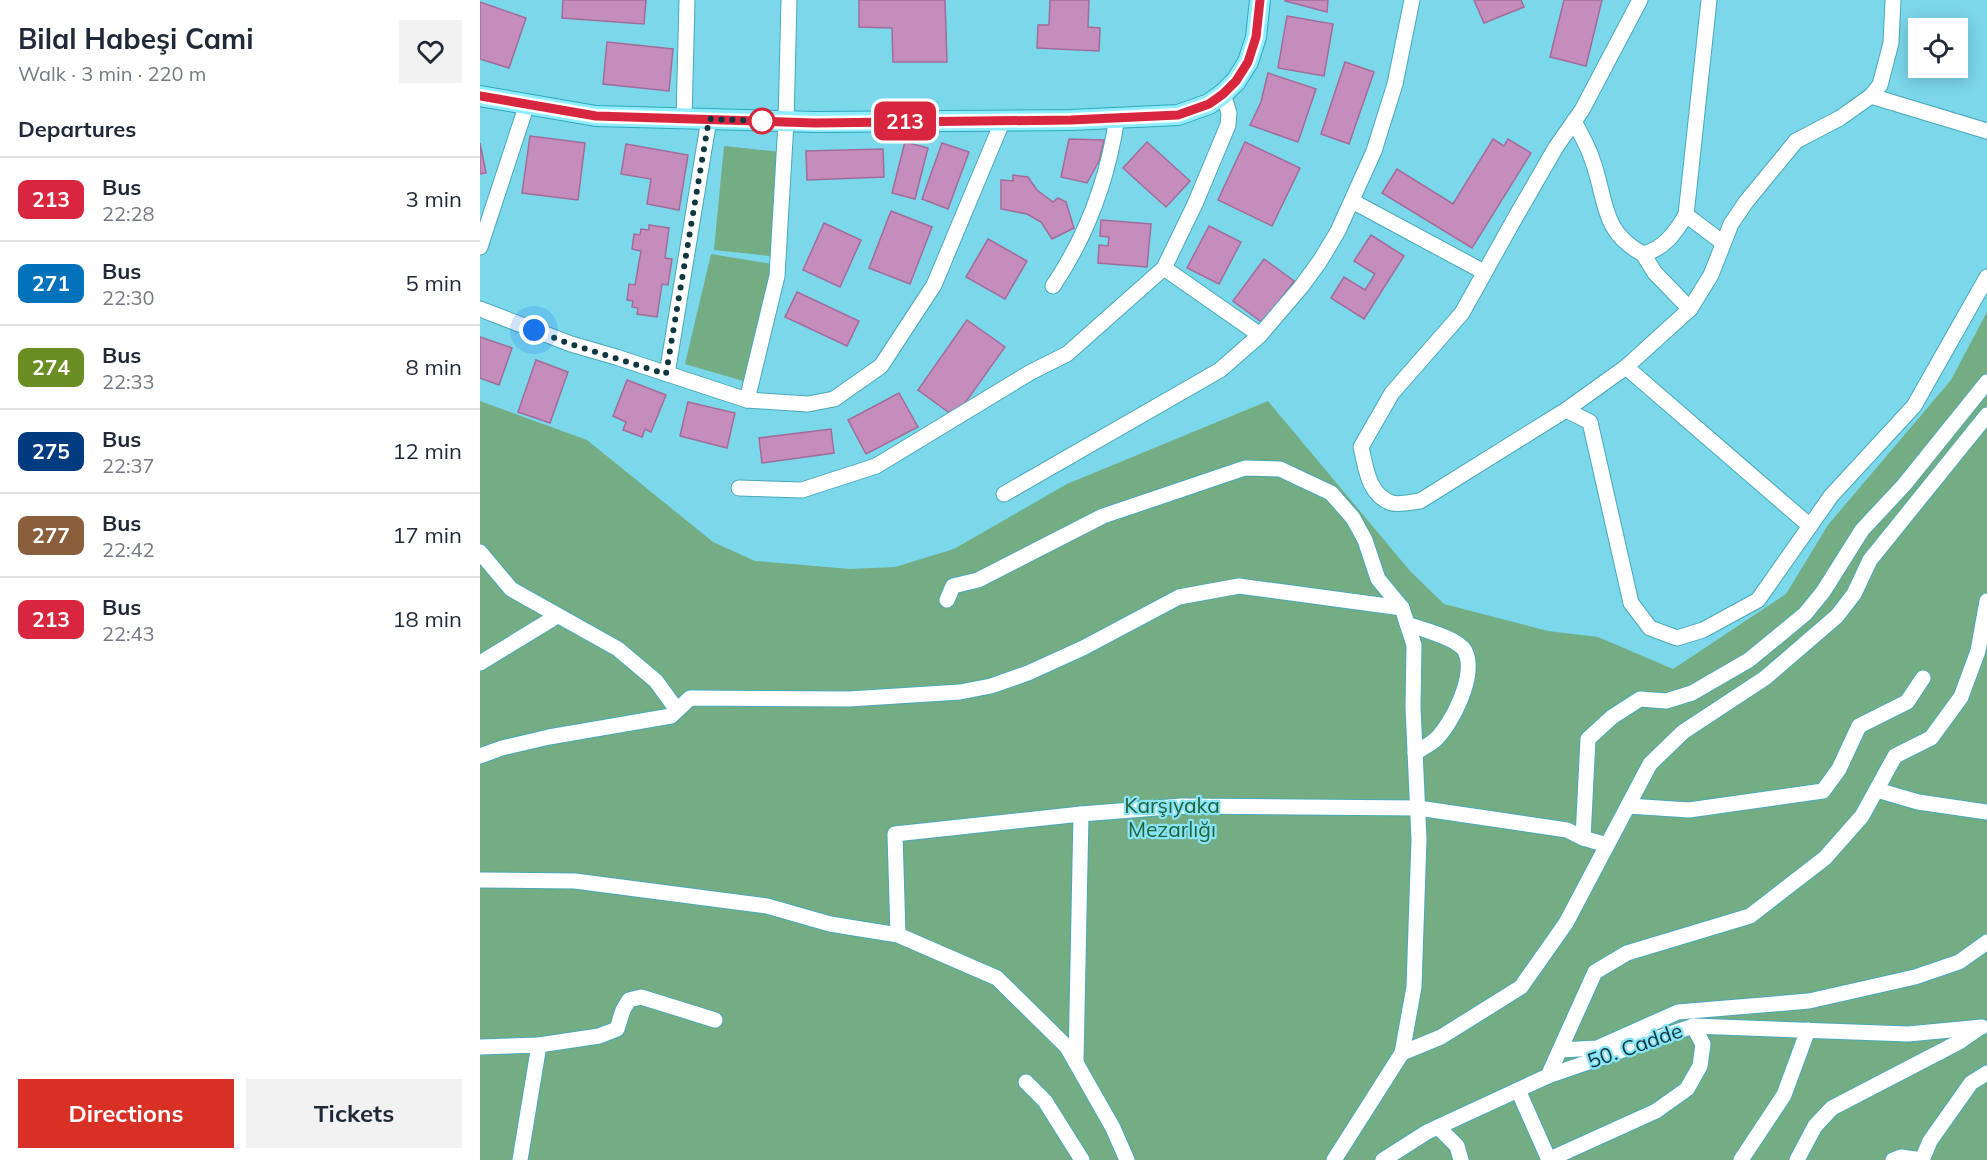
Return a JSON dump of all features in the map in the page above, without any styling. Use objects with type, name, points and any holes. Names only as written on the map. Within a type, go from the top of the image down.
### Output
[{"type":"main road","points":[[480,96],[596,116],[786,122],[1003,120],[1178,115],[1209,104],[1236,81],[1248,62],[1256,37],[1260,0]]},
{"type":"street","points":[[684,119],[687,0]]},
{"type":"street","points":[[747,400],[777,276],[786,122],[789,0]]},
{"type":"street","points":[[1004,494],[1220,370],[1260,335],[1320,261],[1352,201],[1374,151],[1384,121],[1395,84],[1412,0]]},
{"type":"street","points":[[1640,0],[1574,121],[1550,157],[1462,314],[1392,393],[1361,447],[1366,473],[1375,493],[1393,504],[1420,501],[1566,410],[1626,367],[1690,309],[1711,275],[1722,242],[1731,224],[1796,141],[1840,118],[1871,96],[1880,85],[1891,43],[1893,0]]},
{"type":"street","points":[[1643,254],[1662,246],[1674,234],[1686,215],[1709,0]]},
{"type":"street","points":[[739,488],[802,490],[876,466],[1031,372],[1067,354],[1164,268],[1195,204],[1228,124],[1229,113],[1223,94]]},
{"type":"street","points":[[1871,96],[1987,131]]},
{"type":"street","points":[[480,247],[527,104]]},
{"type":"street","points":[[1053,286],[1092,217],[1108,164],[1117,117]]},
{"type":"street","points":[[666,374],[709,119]]},
{"type":"street","points":[[480,309],[570,344],[747,400],[808,405],[834,399],[881,366],[934,285],[1003,120]]},
{"type":"street","points":[[1574,121],[1593,159],[1613,230],[1628,246],[1643,254],[1654,273],[1690,309]]},
{"type":"street","points":[[1352,201],[1485,272]]},
{"type":"street","points":[[1686,215],[1722,242]]},
{"type":"street","points":[[1164,268],[1260,335]]},
{"type":"street","points":[[1566,410],[1590,422],[1631,603],[1650,628],[1677,638],[1703,630],[1758,600],[1831,496],[1914,406],[1987,277]]},
{"type":"street","points":[[1626,367],[1810,526]]},
{"type":"street","points":[[1583,838],[1588,739],[1612,717],[1640,699],[1666,701],[1692,693],[1749,660],[1805,614],[1823,592],[1862,530],[1904,485],[1987,382]]},
{"type":"street","points":[[1402,1053],[1441,1037],[1521,987],[1566,923],[1650,764],[1683,732],[1765,678],[1837,616],[1854,594],[1870,560],[1987,415]]},
{"type":"street","points":[[947,600],[953,586],[978,580],[1103,516],[1245,468],[1280,468],[1332,493],[1353,518],[1365,540],[1378,579],[1402,608],[1414,645],[1413,707],[1419,839],[1413,987],[1402,1053],[1334,1160]]},
{"type":"street","points":[[480,552],[511,589],[618,649],[656,681],[677,710]]},
{"type":"street","points":[[480,756],[502,748],[549,737],[671,716],[690,698],[849,699],[960,692],[992,686],[1028,674],[1083,648],[1179,597],[1239,586],[1402,608]]},
{"type":"street","points":[[1548,1076],[1595,972],[1627,953],[1750,916],[1825,858],[1862,816],[1895,756],[1931,738],[1961,697],[1978,651],[1987,601]]},
{"type":"street","points":[[480,663],[557,616]]},
{"type":"street","points":[[1407,624],[1455,642],[1465,652],[1468,673],[1464,693],[1450,720],[1434,740],[1415,753]]},
{"type":"street","points":[[1628,807],[1689,810],[1823,791],[1839,769],[1859,726],[1906,702],[1923,678]]},
{"type":"street","points":[[1877,790],[1918,802],[1987,812]]},
{"type":"street","points":[[898,935],[895,834],[1081,814],[1182,806],[1418,808],[1567,830],[1583,838],[1607,845]]},
{"type":"street","points":[[1076,1062],[1081,814]]},
{"type":"street","points":[[480,880],[575,881],[767,906],[830,924],[898,935],[997,978],[1067,1047],[1113,1128],[1127,1160]]},
{"type":"street","points":[[1560,1050],[1597,1048],[1678,1012],[1809,1001],[1915,977],[1959,962],[1987,942]]},
{"type":"street","points":[[480,1047],[539,1045],[599,1036],[616,1029],[622,1010],[629,1000],[641,997],[715,1020]]},
{"type":"street","points":[[1797,1160],[1815,1126],[1832,1108],[1959,1042],[1984,1025]]},
{"type":"street","name":"50. Cadde","points":[[1383,1160],[1438,1127],[1548,1076],[1693,1026],[1908,1034],[1984,1025]]},
{"type":"street","points":[[1518,1090],[1550,1160],[1656,1111],[1687,1089],[1700,1066],[1703,1044],[1693,1026]]},
{"type":"street","points":[[1742,1160],[1784,1095],[1808,1030]]},
{"type":"street","points":[[520,1160],[539,1045]]},
{"type":"street","points":[[1893,1160],[1901,1157],[1922,1160],[1930,1141],[1971,1083],[1987,1073]]},
{"type":"street","points":[[1026,1082],[1045,1101],[1082,1160]]},
{"type":"street","points":[[1438,1127],[1457,1146],[1461,1160]]},
{"type":"green space","points":[[724,146],[781,152],[770,256],[714,250]]},
{"type":"green space","points":[[711,254],[772,264],[743,381],[685,364]]},
{"type":"green space","name":"Karşıyaka Mezarlığı","points":[[1987,312],[1987,1160],[480,1160],[480,401],[587,440],[713,542],[755,561],[850,569],[895,567],[954,549],[1067,484],[1268,401],[1410,571],[1444,604],[1548,631],[1598,637],[1673,669],[1786,594],[1828,525],[1951,380]]},
{"type":"building","points":[[563,0],[646,0],[644,24],[562,18]]},
{"type":"building","points":[[859,0],[945,0],[947,62],[893,62],[892,28],[859,27]]},
{"type":"building","points":[[1050,0],[1089,0],[1088,27],[1100,28],[1099,51],[1037,48],[1038,25],[1049,25]]},
{"type":"building","points":[[1328,0],[1327,12],[1285,1]]},
{"type":"building","points":[[1474,0],[1521,0],[1524,7],[1484,23]]},
{"type":"building","points":[[1564,0],[1602,0],[1586,66],[1550,57]]},
{"type":"building","points":[[480,2],[526,18],[509,68],[480,59]]},
{"type":"building","points":[[1287,16],[1333,24],[1324,76],[1278,68]]},
{"type":"building","points":[[607,42],[673,49],[669,91],[603,84]]},
{"type":"building","points":[[1345,62],[1374,72],[1349,144],[1321,134]]},
{"type":"building","points":[[1268,73],[1316,89],[1298,142],[1250,125],[1261,102]]},
{"type":"building","points":[[530,136],[585,143],[578,200],[522,193]]},
{"type":"building","points":[[1069,139],[1104,140],[1099,161],[1087,183],[1061,177]]},
{"type":"building","points":[[1493,139],[1504,146],[1508,139],[1531,153],[1472,248],[1382,193],[1397,169],[1453,204]]},
{"type":"building","points":[[905,142],[928,148],[915,199],[892,193]]},
{"type":"building","points":[[1147,142],[1190,181],[1166,207],[1123,168]]},
{"type":"building","points":[[1245,142],[1300,168],[1272,226],[1218,200]]},
{"type":"building","points":[[480,143],[486,173],[480,174]]},
{"type":"building","points":[[942,143],[969,152],[948,209],[922,199]]},
{"type":"building","points":[[626,144],[688,155],[679,210],[647,204],[651,179],[621,174]]},
{"type":"building","points":[[883,149],[884,177],[807,180],[806,151]]},
{"type":"building","points":[[1013,175],[1028,177],[1037,190],[1053,202],[1058,198],[1066,202],[1074,228],[1052,239],[1041,222],[1027,214],[1001,209],[1001,180],[1013,181]]},
{"type":"building","points":[[891,211],[932,227],[910,284],[869,268]]},
{"type":"building","points":[[1101,220],[1151,224],[1147,267],[1098,263],[1099,245],[1108,246],[1109,237],[1100,236]]},
{"type":"building","points":[[824,223],[861,240],[840,287],[803,270]]},
{"type":"building","points":[[649,225],[669,228],[665,258],[672,259],[668,285],[662,284],[657,317],[637,314],[638,308],[632,307],[633,301],[627,300],[629,284],[635,285],[641,251],[632,249],[634,234],[640,235],[641,229],[649,230]]},
{"type":"building","points":[[1209,226],[1241,242],[1219,284],[1187,268]]},
{"type":"building","points":[[1371,235],[1404,256],[1364,319],[1331,298],[1344,277],[1365,290],[1375,274],[1354,261]]},
{"type":"building","points":[[988,239],[1027,261],[1005,299],[966,277]]},
{"type":"building","points":[[1264,259],[1294,281],[1263,323],[1233,301]]},
{"type":"building","points":[[797,292],[859,321],[847,346],[785,317]]},
{"type":"building","points":[[967,320],[1005,347],[955,417],[918,390]]},
{"type":"building","points":[[480,337],[512,348],[499,385],[480,378]]},
{"type":"building","points":[[536,360],[568,372],[550,423],[518,412]]},
{"type":"building","points":[[627,380],[666,395],[651,432],[645,429],[642,437],[623,430],[626,422],[613,416]]},
{"type":"building","points":[[899,393],[918,427],[866,454],[848,420]]},
{"type":"building","points":[[688,402],[735,413],[727,448],[680,436]]},
{"type":"building","points":[[831,429],[834,453],[762,463],[759,438]]},
{"type":"bus line","name":"213","points":[[480,96],[596,116],[815,123],[1071,120],[1178,115],[1209,104],[1236,81],[1248,62],[1256,37],[1260,0]]},
{"type":"route","points":[[534,330],[570,344],[666,374],[709,119],[767,121],[762,121]]}]
